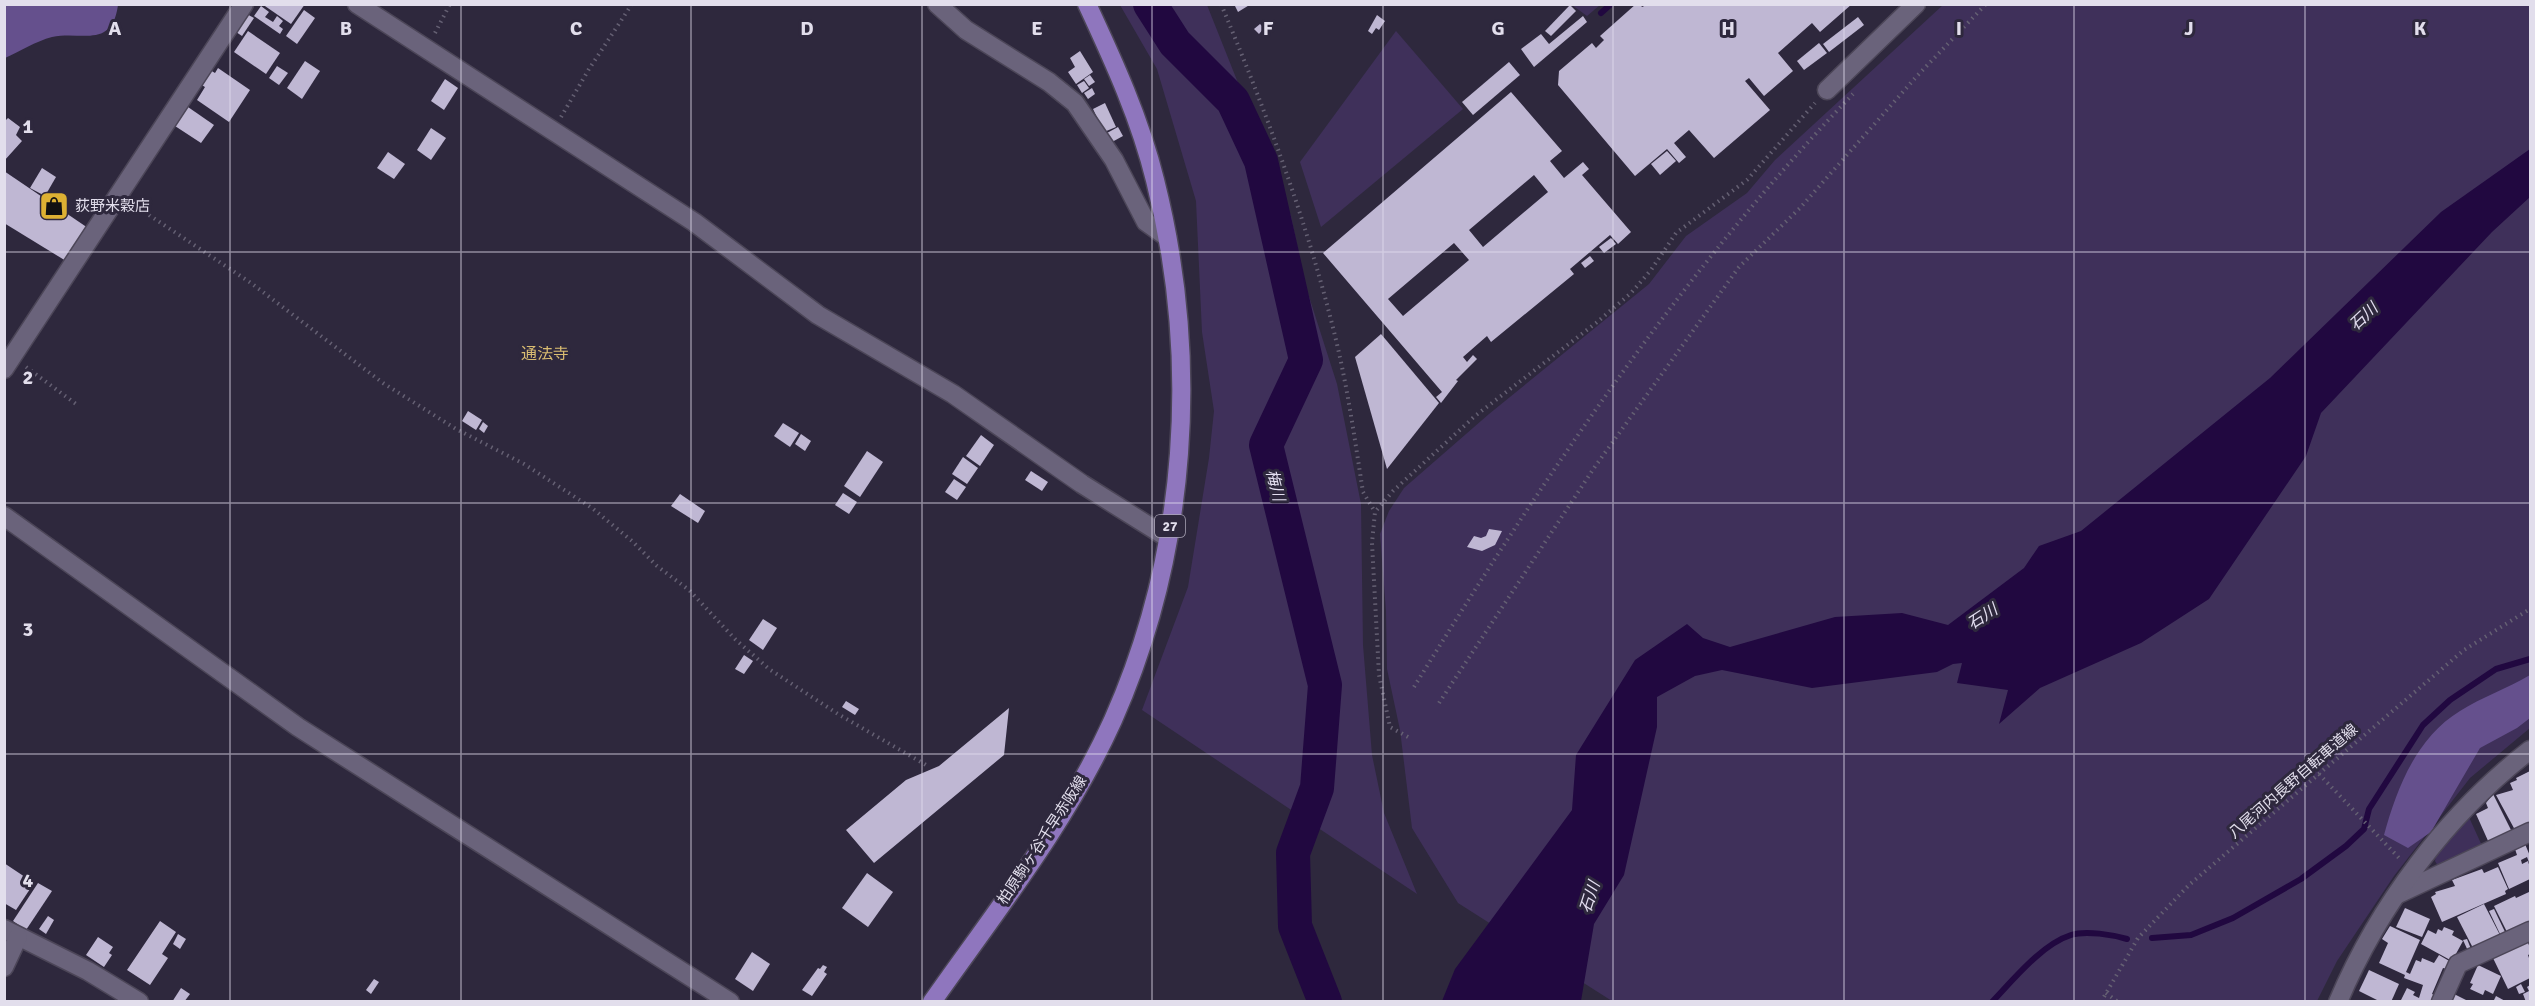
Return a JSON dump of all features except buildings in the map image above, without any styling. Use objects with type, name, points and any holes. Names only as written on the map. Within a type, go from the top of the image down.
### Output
[{"type":"main road","name":"柏原駒ヶ谷千早赤阪線","points":[[932,1002],[1064,812],[1113,720],[1140,649],[1168,538],[1180,459],[1182,373],[1179,316],[1167,237],[1155,180],[1116,64],[1087,4]]},
{"type":"street","points":[[8,363],[244,4]]},
{"type":"street","points":[[357,4],[694,222],[818,315],[953,394],[1082,484],[1168,538]]},
{"type":"street","points":[[937,4],[966,30],[1049,82],[1075,103],[1114,160],[1146,222],[1167,237]]},
{"type":"street","points":[[1827,90],[1916,4]]},
{"type":"street","points":[[4,516],[298,727],[730,1002]]},
{"type":"street","points":[[2338,1002],[2347,980],[2398,894],[2451,823],[2508,767],[2530,750]]},
{"type":"street","points":[[2398,894],[2530,832]]},
{"type":"street","points":[[2441,1002],[2457,964],[2530,931]]},
{"type":"street","points":[[4,967],[11,933],[88,971],[139,1002]]},
{"type":"path","points":[[426,49],[450,4]]},
{"type":"path","points":[[553,131],[589,69],[633,4]]},
{"type":"path","points":[[1221,4],[1258,92],[1292,184],[1336,341],[1362,492],[1375,512]]},
{"type":"path","points":[[1439,703],[1594,468],[1739,267],[1800,208],[1917,76],[1986,4]]},
{"type":"path","points":[[1414,687],[1475,587],[1575,440],[1689,282],[1797,152],[1859,87]]},
{"type":"path","points":[[1408,737],[1389,727],[1379,675],[1372,543],[1375,512],[1393,491],[1475,417],[1631,293],[1652,270],[1676,233],[1747,180],[1827,90]]},
{"type":"path","points":[[118,194],[251,283],[383,383],[456,429],[524,464],[592,508],[632,541],[657,566],[689,590],[735,639],[769,669],[838,714],[926,765]]},
{"type":"path","points":[[8,363],[76,404]]},
{"type":"path","name":"八尾河内長野自転車道線","points":[[2101,1002],[2138,938],[2188,885],[2464,650],[2530,609]]},
{"type":"path","points":[[2319,774],[2413,873]]},
{"type":"path","points":[[2106,993],[2118,1002]]},
{"type":"shaded area","points":[[5,4],[118,5],[115,19],[102,33],[52,37],[5,58]]},
{"type":"shaded area","points":[[1120,5],[1207,5],[1291,216],[1305,284],[1337,384],[1361,504],[1363,645],[1372,755],[1384,813],[1417,894],[1142,710],[1188,587],[1209,458],[1214,411],[1202,332],[1196,201],[1157,69]]},
{"type":"shaded area","points":[[1572,5],[1600,5],[1587,16]]},
{"type":"shaded area","points":[[1943,5],[2530,5],[2530,728],[2470,778],[2394,876],[2337,961],[2317,1001],[1612,1001],[1458,903],[1412,828],[1400,730],[1387,669],[1386,611],[1380,534],[1389,511],[1404,488],[1489,414],[1649,284],[1686,236],[1747,193],[1775,160]]},
{"type":"shaded area","points":[[1396,31],[1463,109],[1321,227],[1300,162]]},
{"type":"shaded area","points":[[2530,675],[2530,718],[2517,728],[2480,748],[2431,832],[2408,848],[2384,835],[2402,782],[2431,735],[2460,711]]},
{"type":"shaded area","points":[[2468,815],[2483,848],[2438,866],[2435,861],[2437,851]]},
{"type":"water","name":"石川","points":[[2530,149],[2530,197],[2492,232],[2321,413],[2306,456],[2209,599],[2141,643],[2040,688],[1999,724],[2008,690],[1957,683],[1962,663],[1953,664],[1937,672],[1812,688],[1722,670],[1695,676],[1657,697],[1657,727],[1624,875],[1594,924],[1581,1001],[1442,1001],[1455,969],[1572,810],[1576,755],[1635,660],[1687,624],[1703,638],[1730,647],[1835,617],[1902,613],[1948,625],[2024,568],[2039,546],[2081,531],[2270,378],[2441,212]]},
{"type":"waterway","name":"梅川","points":[[1150,4],[1175,43],[1233,101],[1261,161],[1306,360],[1266,445],[1325,685],[1317,788],[1293,853],[1295,926],[1325,1002]]},
{"type":"waterway","points":[[1601,13],[1611,4]]},
{"type":"waterway","points":[[2152,938],[2191,935],[2233,918],[2301,879],[2346,846],[2364,829],[2369,809],[2423,725],[2450,700],[2496,669],[2530,659]]},
{"type":"waterway","points":[[1992,1002],[2028,964],[2060,940],[2084,933],[2127,939]]},
{"type":"place","name":"荻野米穀店","points":[[54,206]]},
{"type":"district","name":"通法寺","points":[[545,353]]}]
